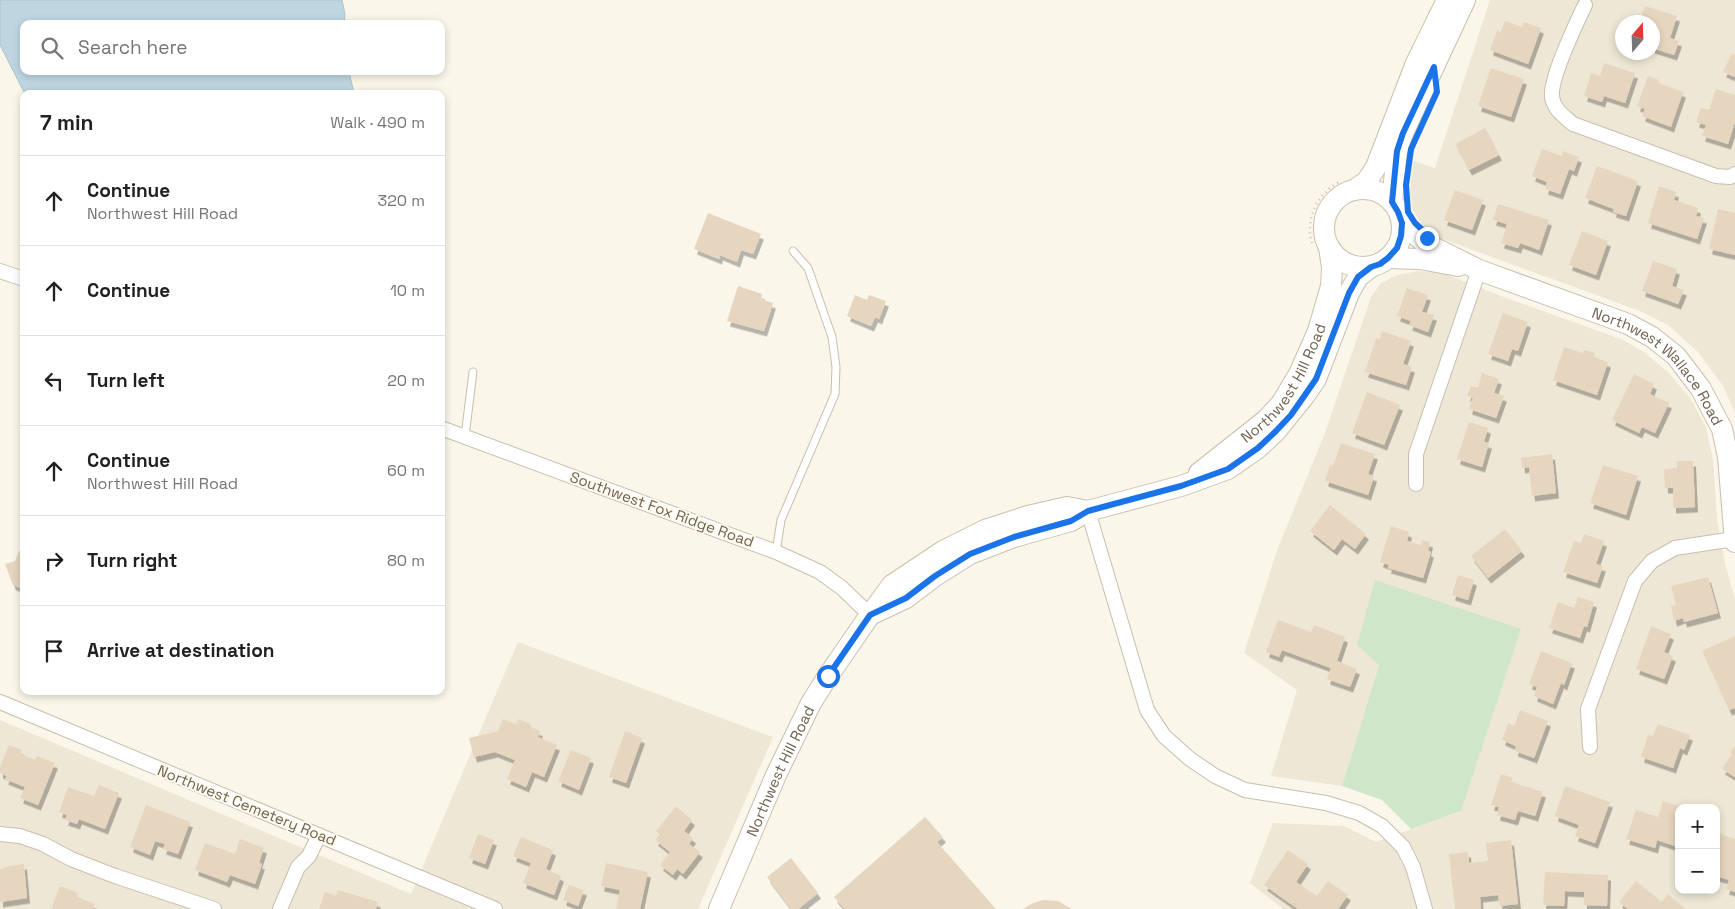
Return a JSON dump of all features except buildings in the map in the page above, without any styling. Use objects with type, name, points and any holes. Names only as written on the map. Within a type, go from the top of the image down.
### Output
[{"type":"main road","points":[[1349,185],[1384,195],[1392,202],[1402,223],[1401,236],[1397,248],[1380,264],[1371,267],[1358,267],[1346,264],[1322,248],[1327,212],[1334,202],[1343,195],[1349,185],[1367,182],[1376,167],[1416,63],[1447,0]]},
{"type":"main road","points":[[1392,202],[1395,166],[1403,133],[1465,0]]},
{"type":"main road","name":"Northwest Wallace Road","points":[[1402,223],[1425,242],[1479,270],[1628,324],[1652,337],[1676,356],[1702,389],[1722,429],[1728,457],[1735,540]]},
{"type":"main road","name":"Northwest Hill Road","points":[[1181,486],[1266,420],[1281,404],[1300,374],[1318,331],[1331,286],[1332,268],[1322,248]]},
{"type":"main road","name":"Northwest Wallace Road","points":[[1388,258],[1420,260],[1479,270]]},
{"type":"main road","name":"Northwest Hill Road","points":[[719,909],[776,775],[811,703],[870,615],[906,598],[935,576],[970,554],[1014,537],[1071,521],[1088,511],[1181,486],[1228,469],[1258,448],[1291,415],[1316,379],[1349,293],[1358,277],[1371,267]]},
{"type":"street","points":[[1585,5],[1572,32],[1552,86],[1552,98],[1558,111],[1574,124],[1716,176],[1730,177],[1735,174]]},
{"type":"street","points":[[0,270],[20,278]]},
{"type":"street","points":[[1416,484],[1416,454],[1479,270]]},
{"type":"street","name":"Southwest Fox Ridge Road","points":[[445,429],[776,552],[820,572],[842,588],[870,615]]},
{"type":"street","points":[[1088,511],[1147,710],[1164,736],[1190,759],[1209,772],[1245,790],[1326,803],[1359,812],[1382,826],[1403,847],[1408,856],[1414,868],[1425,909]]},
{"type":"street","points":[[1590,747],[1588,709],[1634,581],[1652,562],[1675,548],[1735,540]]},
{"type":"street","name":"Northwest Cemetery Road","points":[[0,702],[495,909]]},
{"type":"street","points":[[0,834],[20,836],[43,844],[71,859],[115,876],[214,909]]},
{"type":"street","points":[[280,909],[298,867],[309,856],[319,835]]},
{"type":"lane","points":[[776,552],[781,520],[835,394],[836,385],[832,337],[808,268],[793,251]]},
{"type":"lane","points":[[464,436],[473,372]]},
{"type":"path","points":[[1322,248],[1311,240],[1312,215],[1325,192],[1349,185]]},
{"type":"path","points":[[1292,909],[1295,903]]},
{"type":"shaded area","points":[[1490,0],[1735,0],[1735,413],[1723,386],[1698,352],[1668,325],[1640,311],[1437,237],[1422,225],[1413,210],[1410,193],[1413,161],[1435,168]]},
{"type":"shaded area","points":[[1418,271],[1445,274],[1621,339],[1644,352],[1669,373],[1690,398],[1706,427],[1713,460],[1717,519],[1726,568],[1735,599],[1735,909],[1283,909],[1250,883],[1273,823],[1344,826],[1376,842],[1461,811],[1379,664],[1342,786],[1271,776],[1297,690],[1244,653],[1278,548],[1325,433],[1371,297],[1381,283],[1397,275]]},
{"type":"shaded area","points":[[518,642],[773,737],[698,909],[0,909],[0,720],[411,894]]},
{"type":"green space","points":[[1375,580],[1521,629],[1461,811],[1411,829],[1382,800],[1342,786],[1379,665],[1357,645]]},
{"type":"water","points":[[0,0],[342,0],[344,20],[20,20],[20,75],[350,75],[353,90],[23,90],[0,45]]},
{"type":"route","points":[[828,676],[870,615],[906,598],[952,564],[970,554],[1014,537],[1071,521],[1088,511],[1181,486],[1228,469],[1258,448],[1276,431],[1291,415],[1316,379],[1349,293],[1358,277],[1371,267],[1380,264],[1397,248],[1401,236],[1402,223],[1392,202],[1397,151],[1403,133],[1434,67],[1437,92],[1411,149],[1406,185],[1408,212],[1415,223],[1428,235],[1427,238]]}]
